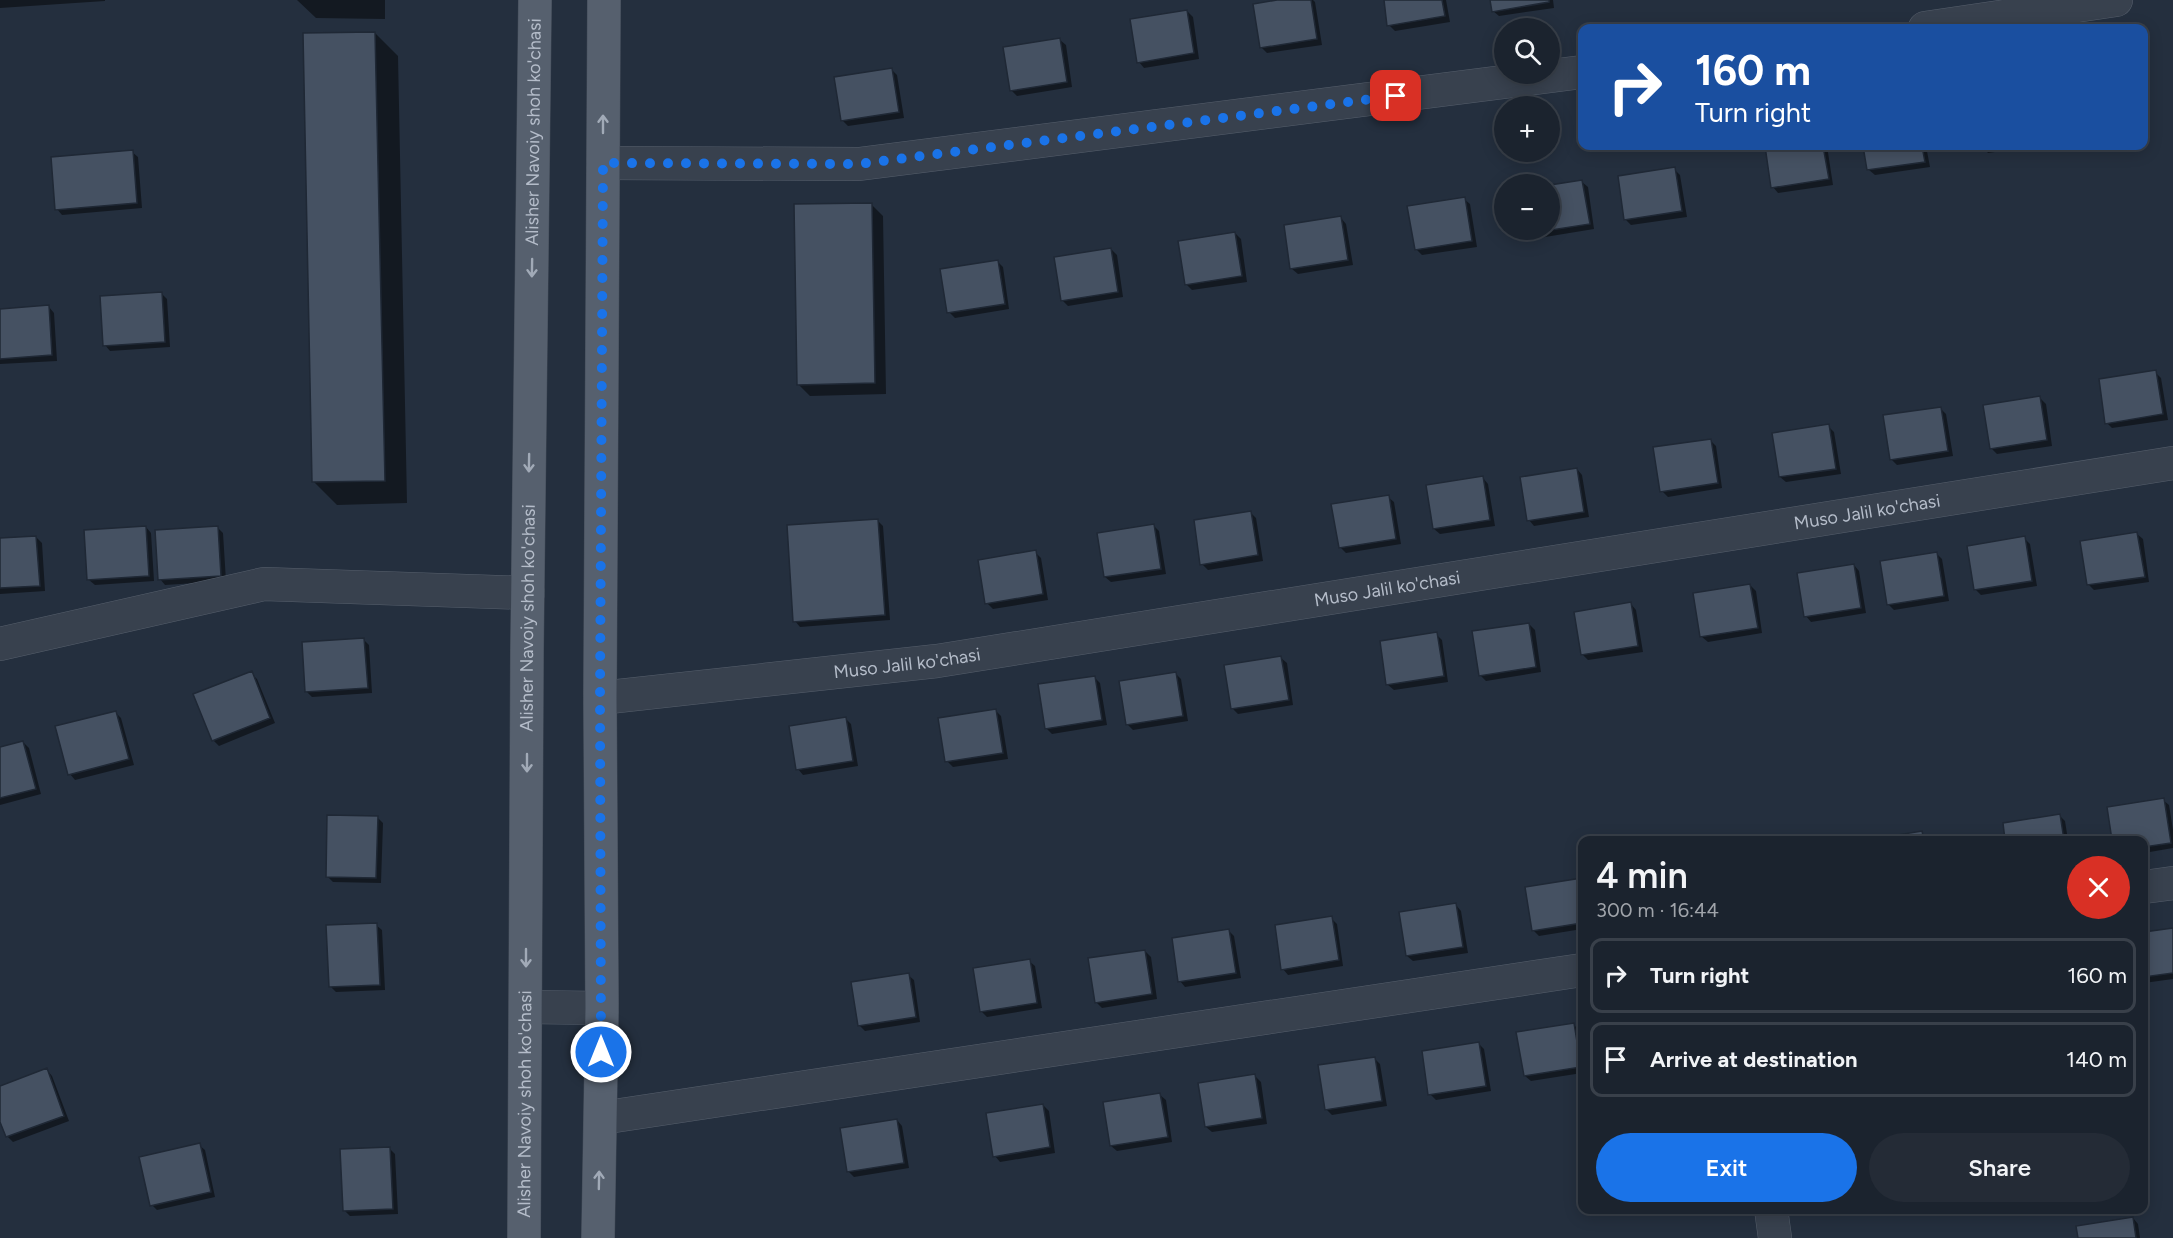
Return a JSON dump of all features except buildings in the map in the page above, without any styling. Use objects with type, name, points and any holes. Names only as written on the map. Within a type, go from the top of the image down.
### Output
[{"type":"main road","name":"Alisher Navoiy shoh ko'chasi","points":[[524,1238],[534,0]]},
{"type":"main road","points":[[598,1238],[602,1008],[600,698],[604,0]]},
{"type":"street","points":[[1952,24],[2116,0]]},
{"type":"street","points":[[603,163],[859,164],[1578,73]]},
{"type":"street","name":"Muso Jalil ko'chasi","points":[[600,698],[937,661],[2173,463]]},
{"type":"street","points":[[0,644],[264,584],[528,593]]},
{"type":"street","points":[[2148,886],[2173,883]]},
{"type":"street","points":[[601,1118],[1578,971]]},
{"type":"street","points":[[526,1007],[602,1008]]},
{"type":"street","points":[[1772,1214],[1775,1238]]},
{"type":"route","points":[[601,1052],[603,163],[859,164],[1396,96]]}]
